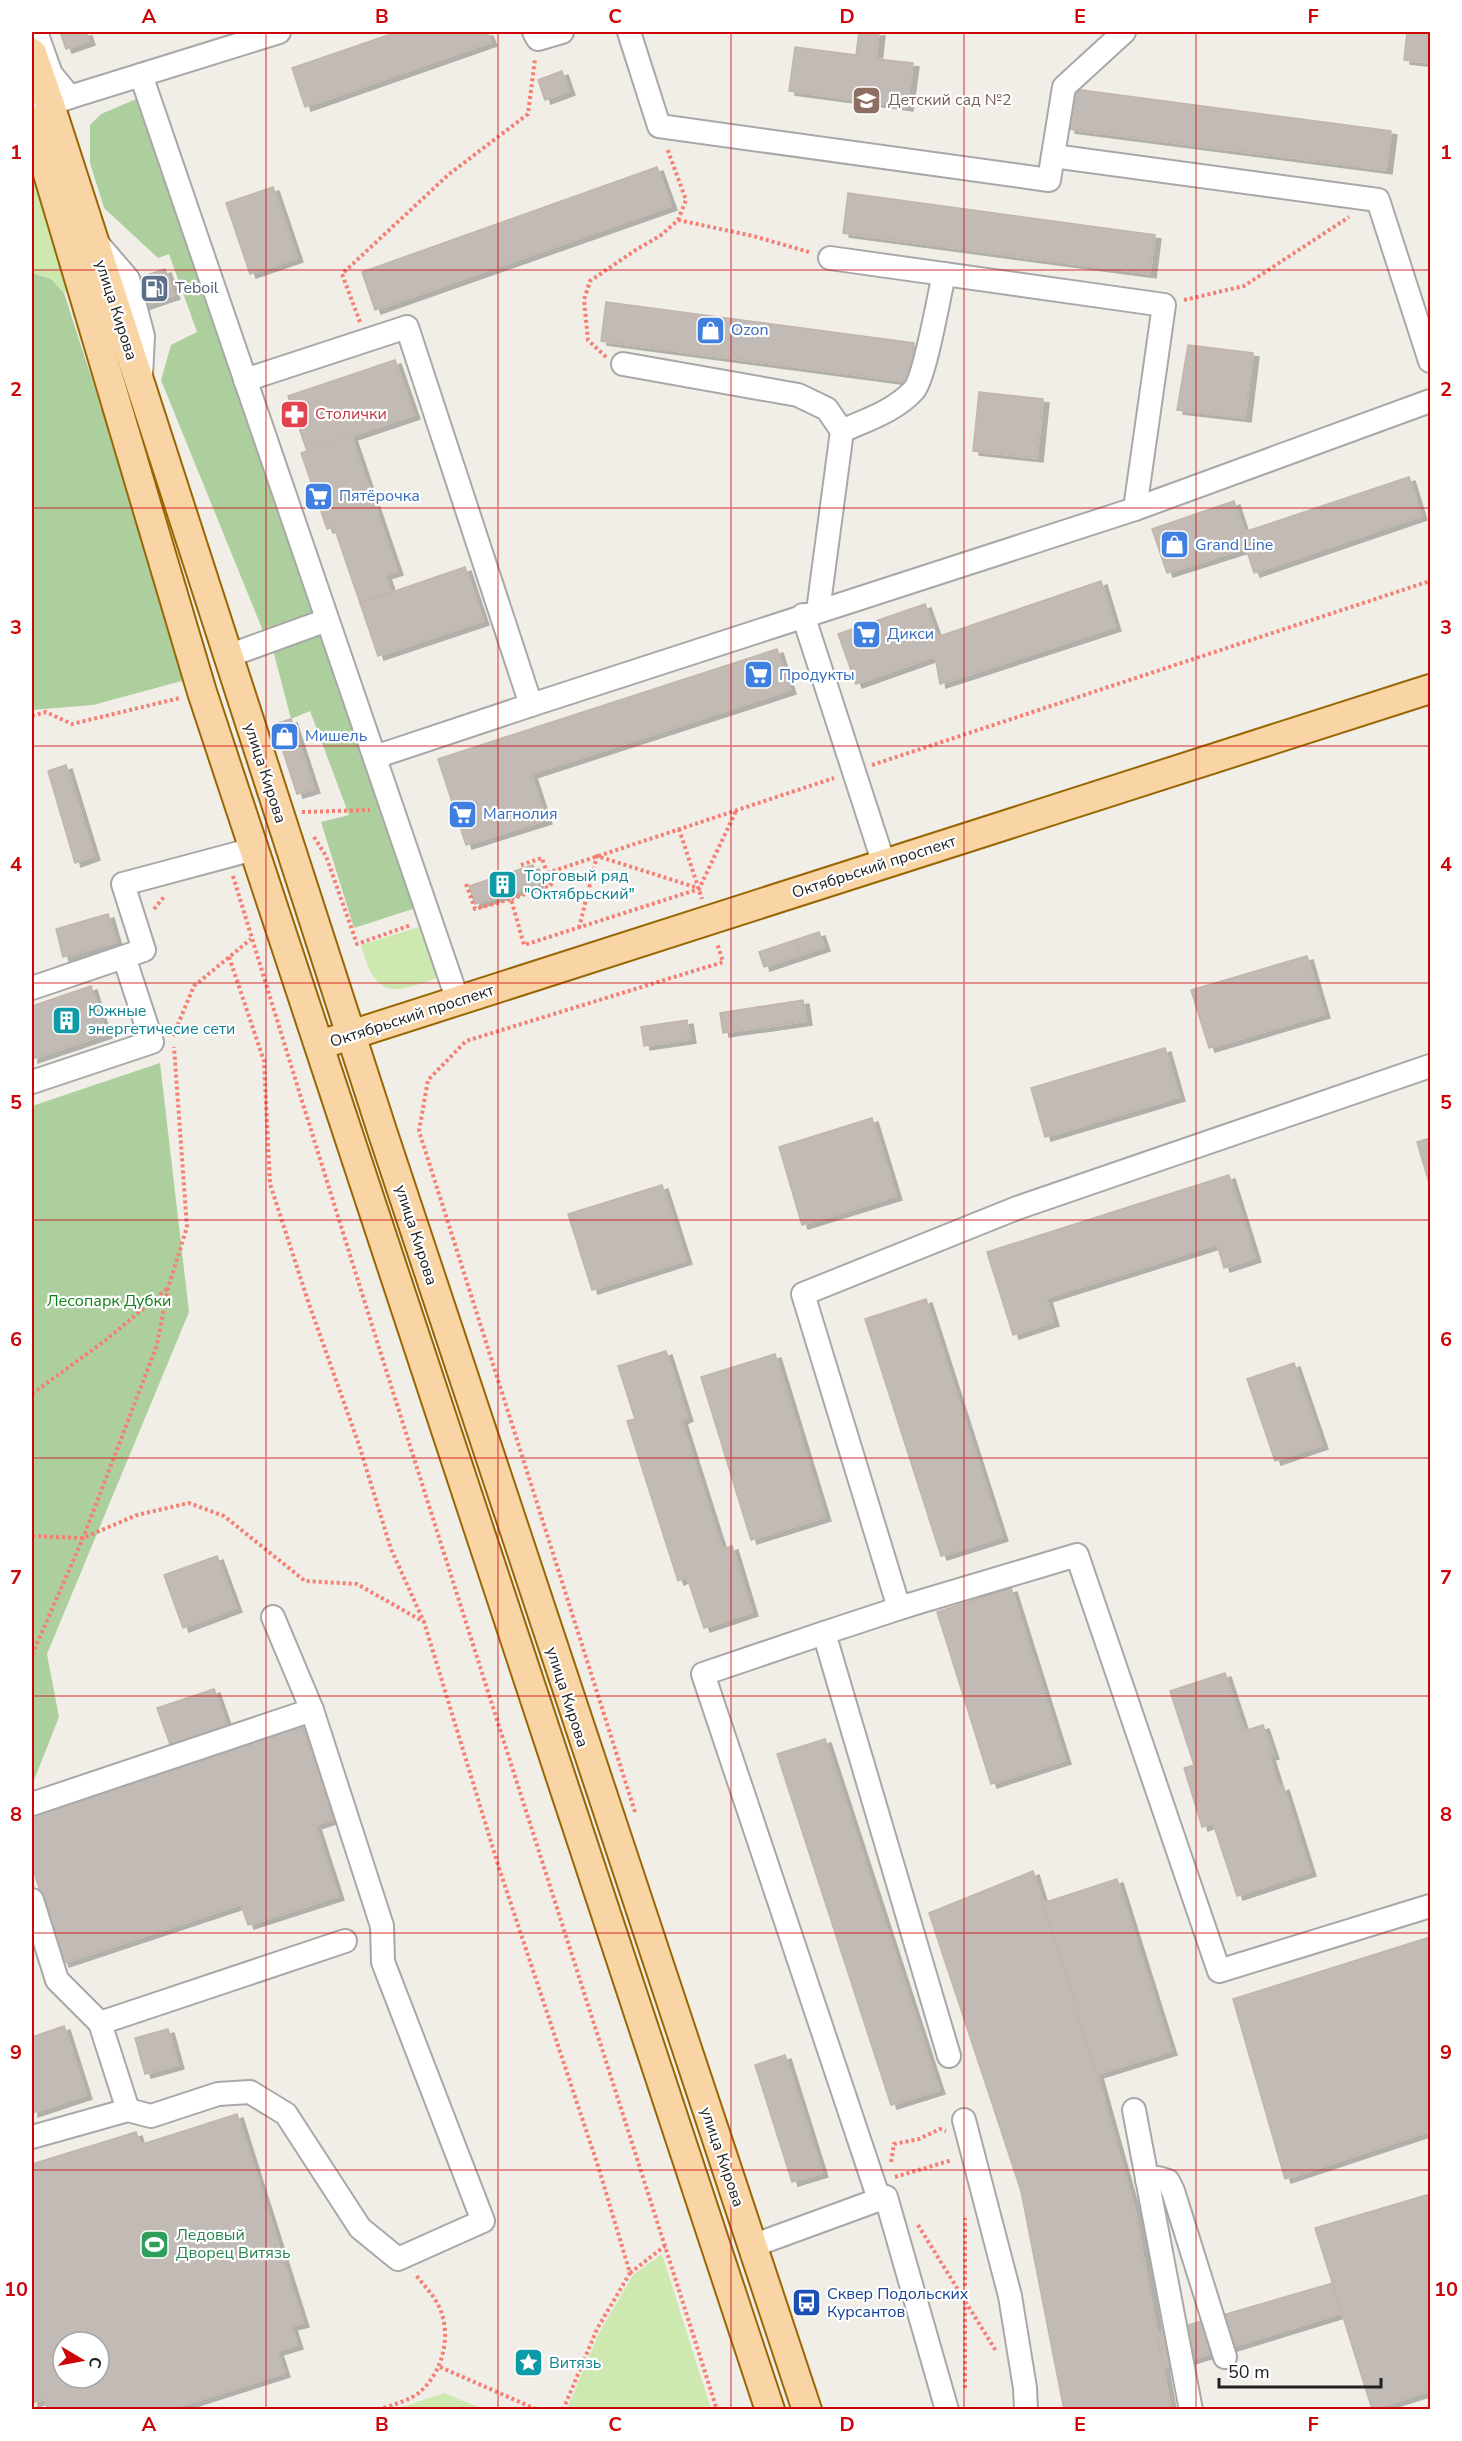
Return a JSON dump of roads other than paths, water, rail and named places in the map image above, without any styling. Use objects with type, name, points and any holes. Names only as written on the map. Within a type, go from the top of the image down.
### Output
[{"type":"main road","name":"улица Кирова","points":[[33,48],[46,108],[202,693],[240,852],[319,1046],[770,2409]]},
{"type":"main road","name":"улица Кирова","points":[[46,108],[93,238],[350,1036],[633,1897],[807,2409]]},
{"type":"main road","name":"Октябрьский проспект","points":[[319,1046],[1431,689]]},
{"type":"street","points":[[46,108],[141,75],[279,32]]},
{"type":"street","points":[[536,35],[562,32]]},
{"type":"street","points":[[629,32],[659,126],[1049,180],[1062,157],[1064,87],[1124,32]]},
{"type":"street","points":[[141,75],[458,1001]]},
{"type":"street","points":[[1062,157],[1378,200],[1431,361]]},
{"type":"street","points":[[830,258],[1164,305],[1135,509]]},
{"type":"street","points":[[842,431],[890,410],[915,389],[927,350],[944,274]]},
{"type":"street","points":[[245,380],[407,327],[531,705]]},
{"type":"street","points":[[623,364],[798,394],[827,410],[842,431],[810,613],[854,771],[884,864]]},
{"type":"street","points":[[375,757],[810,613],[1135,509],[1431,400]]},
{"type":"street","points":[[228,656],[327,620]]},
{"type":"street","points":[[32,988],[144,950],[123,884],[240,852]]},
{"type":"street","points":[[32,1082],[152,1042],[124,957]]},
{"type":"street","points":[[1431,1066],[1017,1208],[803,1294],[899,1608],[1077,1555],[1219,1971],[1431,1906]]},
{"type":"street","points":[[909,1605],[703,1674],[889,2193],[886,2196],[956,2404]]},
{"type":"street","points":[[32,2137],[128,2110],[151,2116],[218,2094],[250,2092],[286,2114],[360,2228],[398,2259],[483,2222],[383,1962],[382,1926],[312,1710],[273,1617]]},
{"type":"street","points":[[824,1633],[949,2056]]},
{"type":"street","points":[[32,1804],[312,1710]]},
{"type":"street","points":[[32,1900],[57,1980],[100,2023],[128,2110]]},
{"type":"street","points":[[100,2023],[345,1941]]},
{"type":"street","points":[[1134,2110],[1191,2409]]},
{"type":"street","points":[[957,2126],[1010,2296],[1025,2388],[1026,2409]]},
{"type":"street","points":[[1148,2180],[1158,2178],[1168,2181],[1173,2191],[1225,2357]]},
{"type":"street","points":[[752,2246],[889,2193]]},
{"type":"place","name":"Детский сад №2","points":[[867,100]]},
{"type":"place","name":"Teboil","points":[[154,288]]},
{"type":"place","name":"Ozon","points":[[710,330]]},
{"type":"place","name":"Столички","points":[[294,414]]},
{"type":"place","name":"Пятёрочка","points":[[318,496]]},
{"type":"place","name":"Grand Line","points":[[1174,545]]},
{"type":"place","name":"Дикси","points":[[866,634]]},
{"type":"place","name":"Продукты","points":[[758,675]]},
{"type":"place","name":"Мишель","points":[[284,736]]},
{"type":"place","name":"Магнолия","points":[[462,814]]},
{"type":"place","name":"Торговый ряд \"Октябрьский\"","points":[[503,885]]},
{"type":"place","name":"Южные энергетичесие сети","points":[[67,1020]]},
{"type":"place","name":"Ледовый Дворец Витязь","points":[[155,2244]]},
{"type":"place","name":"Сквер Подольских Курсантов","points":[[806,2303]]},
{"type":"place","name":"Витязь","points":[[528,2363]]},
{"type":"park label","name":"Лесопарк Дубки","points":[[109,1301]]}]
